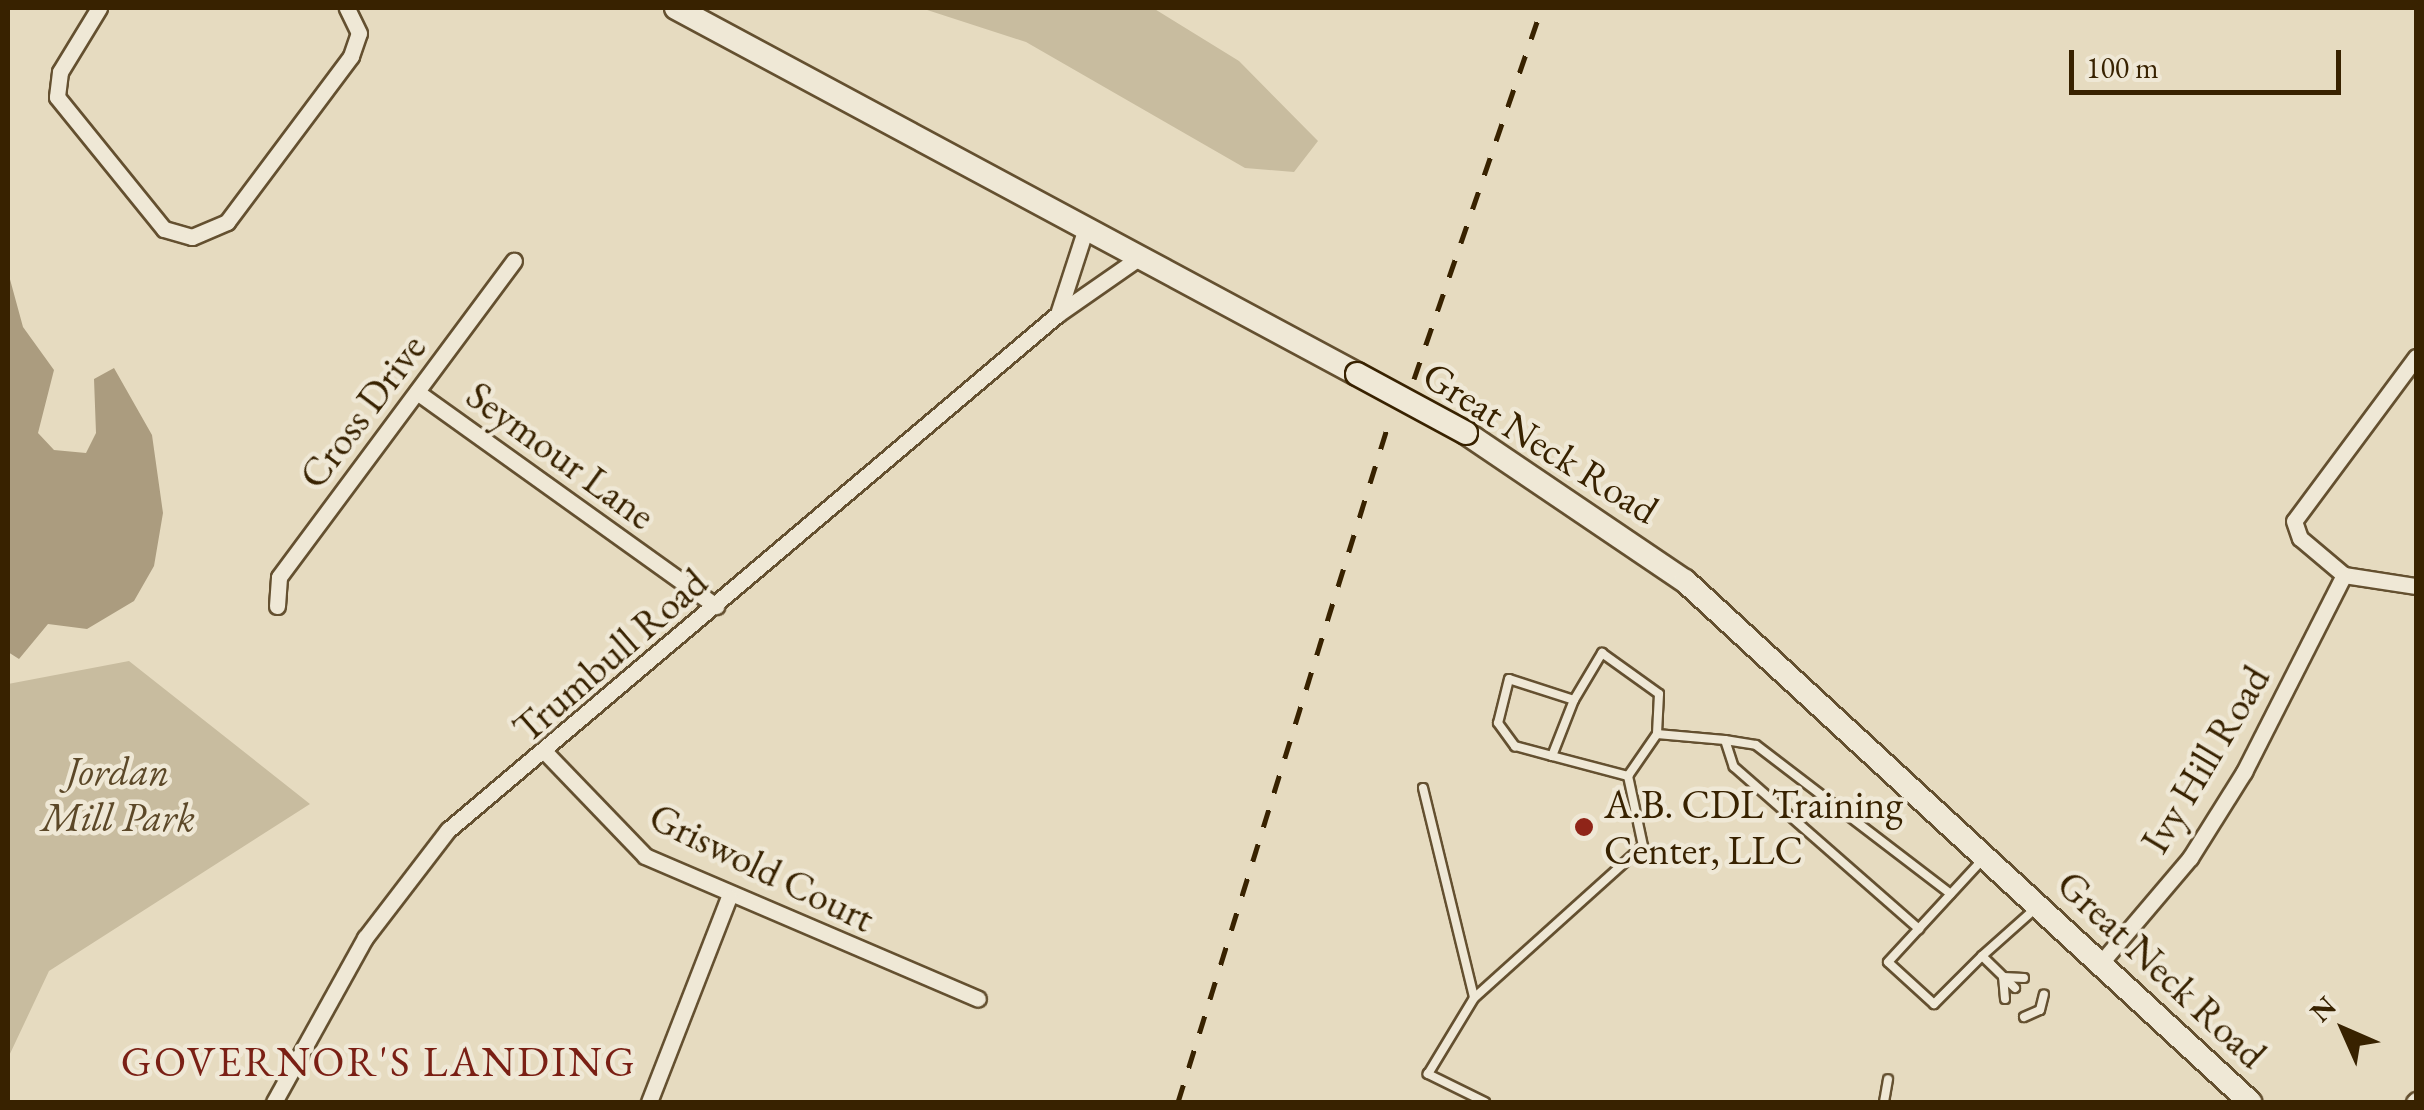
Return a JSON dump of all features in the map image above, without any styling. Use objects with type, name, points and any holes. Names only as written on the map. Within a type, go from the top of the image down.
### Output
[{"type":"main road","name":"Great Neck Road","points":[[676,8],[1466,433],[1685,581],[2250,1102]]},
{"type":"street","points":[[99,8],[60,72],[57,97],[164,230],[192,237],[227,222],[351,56],[359,34],[346,8]]},
{"type":"street","points":[[1058,314],[1086,228]]},
{"type":"street","name":"Trumbull Road","points":[[274,1102],[288,1065],[417,862],[1058,314],[1140,257]]},
{"type":"street","name":"Cross Drive","points":[[277,606],[279,577],[514,261]]},
{"type":"street","points":[[2416,357],[2298,506],[2300,538],[2344,574],[2416,586]]},
{"type":"street","name":"Seymour Lane","points":[[417,392],[716,606]]},
{"type":"street","name":"Ivy Hill Road","points":[[2100,964],[2190,858],[2244,772],[2344,574]]},
{"type":"street","name":"Griswold Court","points":[[546,754],[645,856],[729,897],[978,999]]},
{"type":"street","points":[[649,1102],[729,897]]},
{"type":"lane","points":[[1485,1102],[1428,1074],[1474,998],[1643,846],[1628,776],[1657,734],[1659,694],[1602,653],[1574,700],[1552,756]]},
{"type":"lane","points":[[1574,700],[1509,679],[1498,723],[1515,746],[1628,776]]},
{"type":"lane","points":[[1657,734],[1756,744],[1950,894]]},
{"type":"lane","points":[[1724,740],[1734,767],[1919,929]]},
{"type":"lane","points":[[1423,788],[1474,998]]},
{"type":"lane","points":[[1985,856],[1888,962],[1934,1004],[2039,906]]},
{"type":"lane","points":[[1982,956],[2015,988]]},
{"type":"lane","points":[[2004,977],[2024,978]]},
{"type":"lane","points":[[2004,977],[2005,1000]]},
{"type":"lane","points":[[2024,1017],[2040,1009],[2044,994]]},
{"type":"lane","points":[[1884,1102],[1888,1079]]},
{"type":"green space","points":[[921,8],[1153,8],[1239,61],[1318,141],[1294,172],[1245,168],[1026,42]]},
{"type":"green space","name":"Jordan Mill Park","points":[[129,661],[310,804],[49,971],[8,1058],[8,684]]},
{"type":"shaded area","points":[[8,272],[23,327],[54,370],[38,433],[54,450],[86,453],[96,433],[94,379],[114,368],[152,435],[163,513],[154,566],[134,601],[87,629],[48,624],[19,659],[8,652]]},
{"type":"railway","points":[[1414,379],[1542,8]]},
{"type":"railway","points":[[1178,1102],[1390,419]]},
{"type":"place","name":"A.B. CDL Training Center, LLC","points":[[1584,827]]},
{"type":"district","name":"GOVERNOR'S LANDING","points":[[379,1062]]}]
